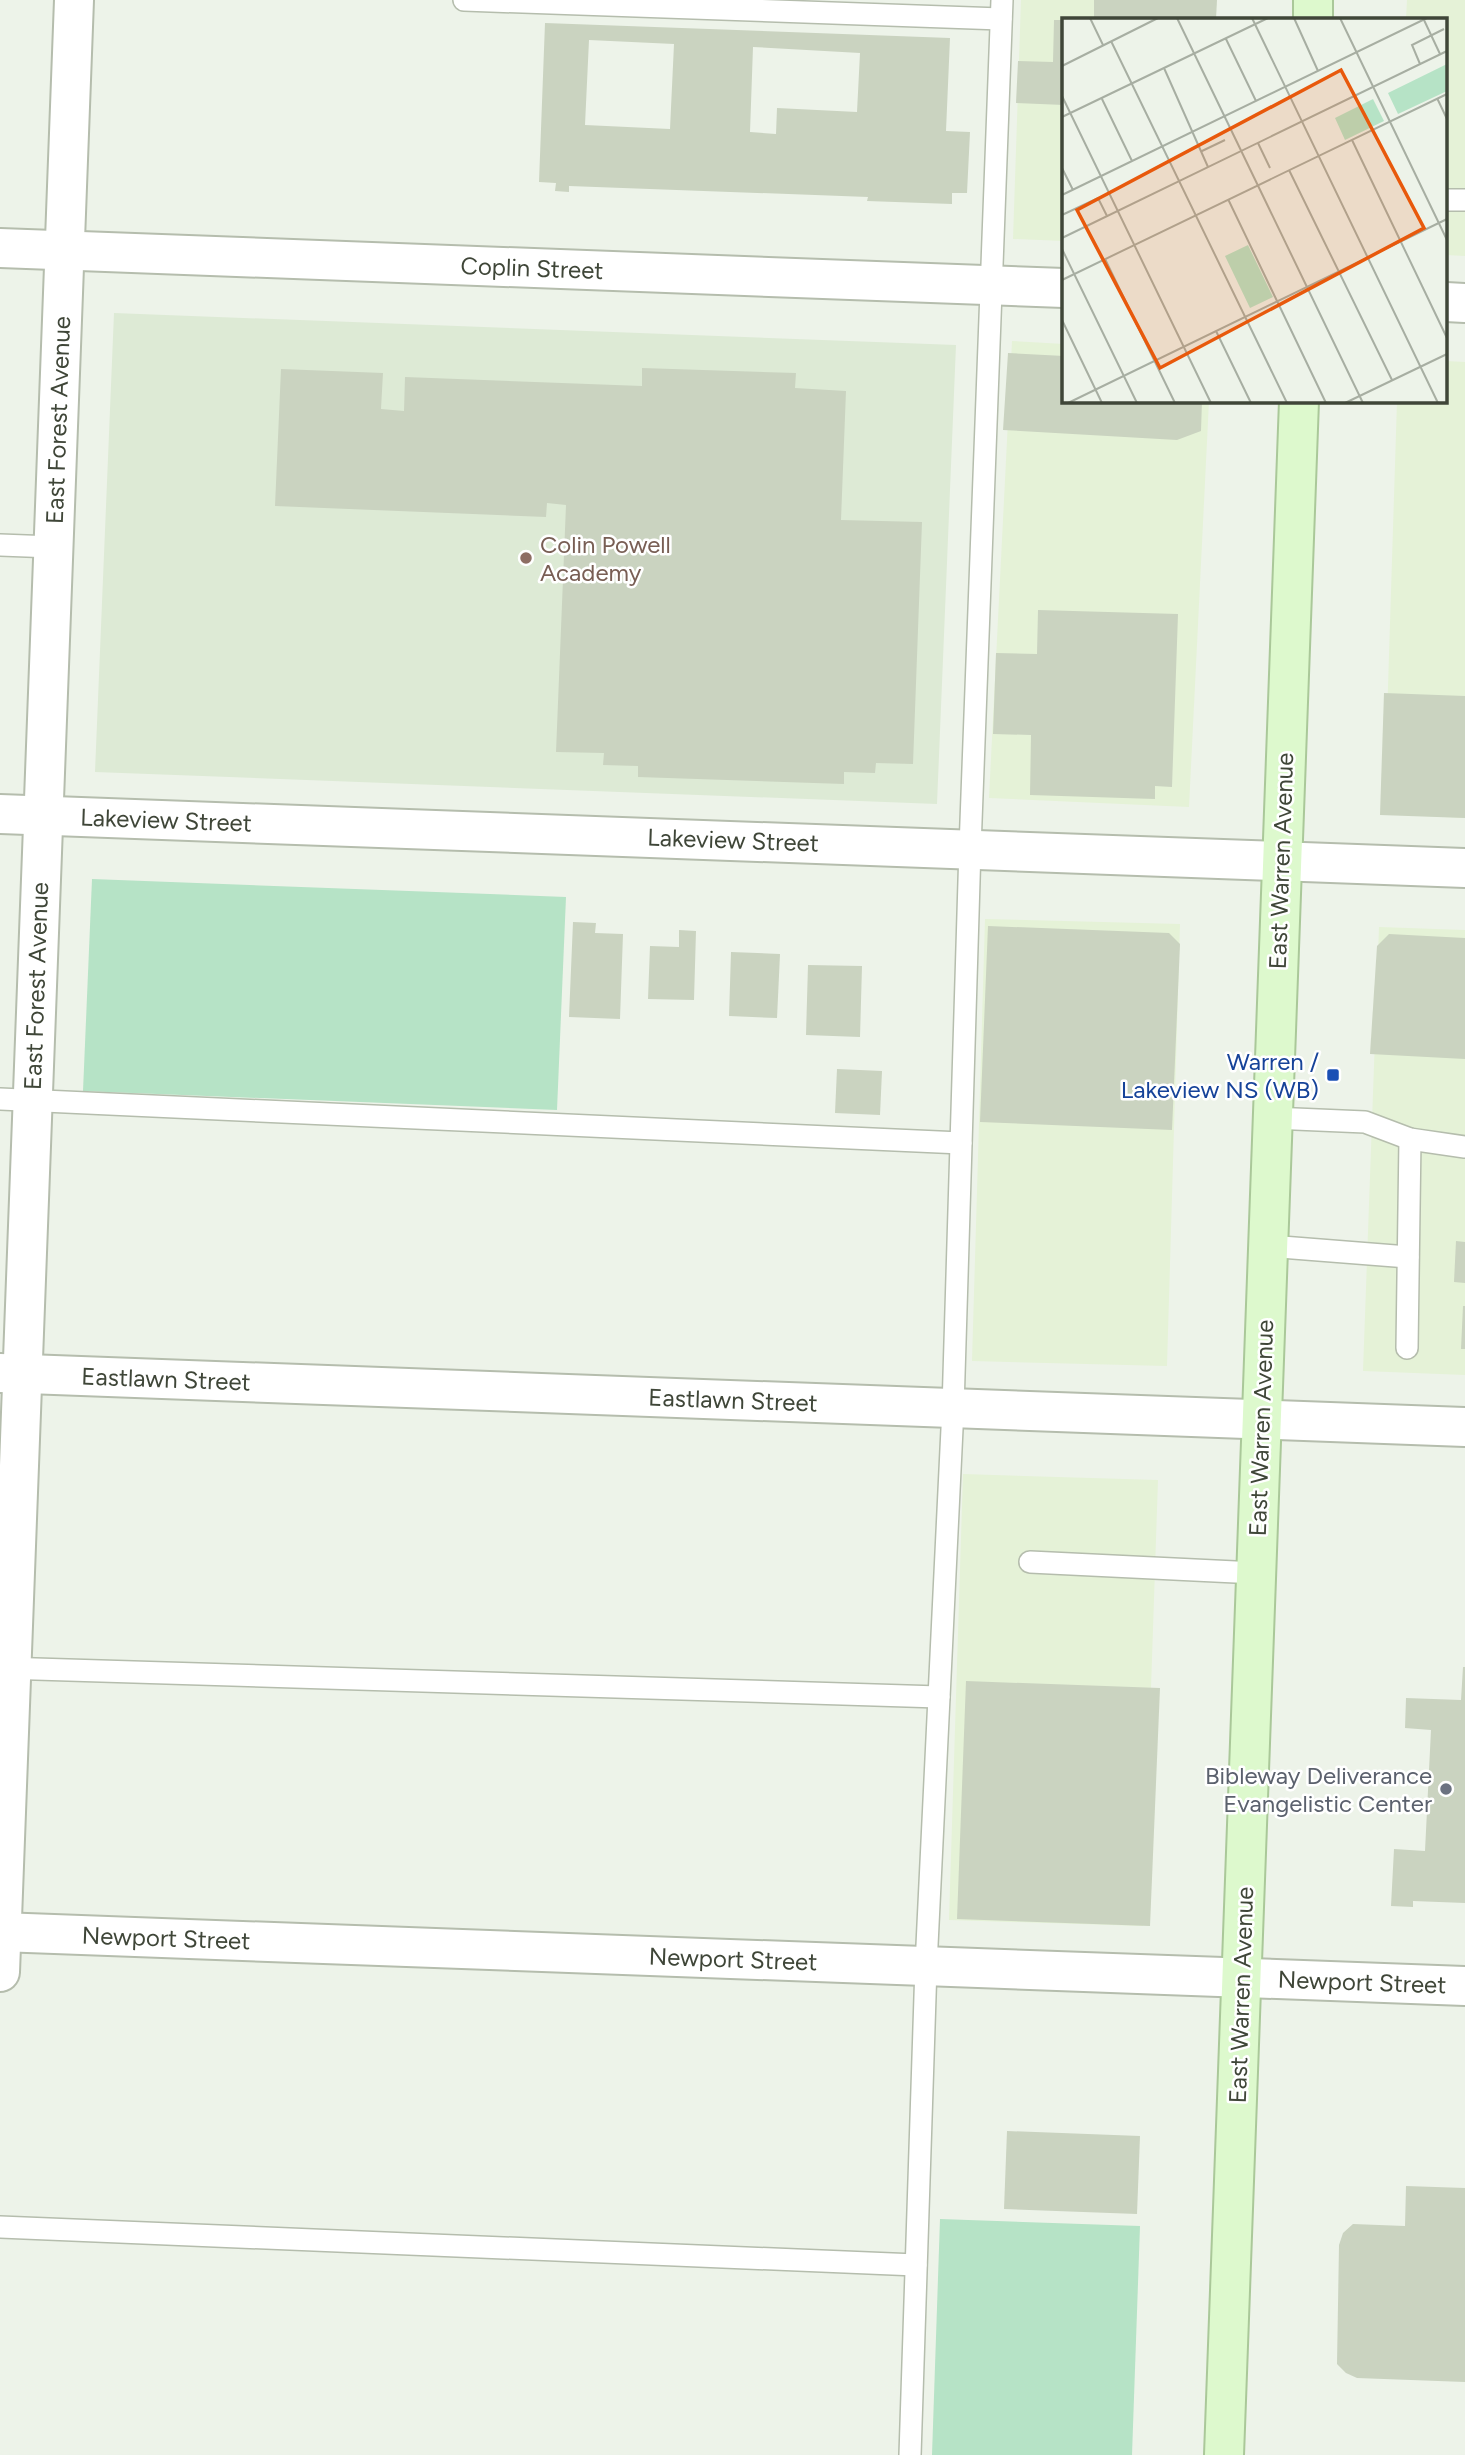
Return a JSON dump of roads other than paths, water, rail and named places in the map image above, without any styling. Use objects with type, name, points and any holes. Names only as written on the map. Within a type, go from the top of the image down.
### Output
[{"type":"main road","points":[[1313,0],[1313,18]]},
{"type":"main road","name":"East Warren Avenue","points":[[1224,2455],[1299,402]]},
{"type":"street","name":"East Forest Avenue","points":[[0,1972],[16,1099],[43,816],[74,0]]},
{"type":"street","name":"Coplin Street","points":[[0,248],[1062,288]]},
{"type":"street","name":"Lakeview Street","points":[[0,814],[1465,868]]},
{"type":"street","name":"Eastlawn Street","points":[[11,1373],[1465,1427]]},
{"type":"street","name":"Newport Street","points":[[1,1932],[1465,1986]]},
{"type":"lane","points":[[464,0],[1001,9],[970,848],[953,1408],[926,1966],[910,2455]]},
{"type":"lane","points":[[0,545],[53,547]]},
{"type":"lane","points":[[16,1099],[961,1143]]},
{"type":"lane","points":[[1272,1118],[1365,1122],[1410,1139],[1465,1146]]},
{"type":"lane","points":[[1407,1348],[1410,1139]]},
{"type":"lane","points":[[1268,1246],[1408,1257]]},
{"type":"lane","points":[[1030,1562],[1256,1573]]},
{"type":"lane","points":[[5,1668],[939,1698]]},
{"type":"lane","points":[[0,2227],[916,2265]]},
{"type":"place","name":"Colin Powell Academy","points":[[526,558]]},
{"type":"place","name":"Warren / Lakeview NS (WB)","points":[[1333,1075]]},
{"type":"place","name":"Bibleway Deliverance Evangelistic Center","points":[[1446,1789]]}]
